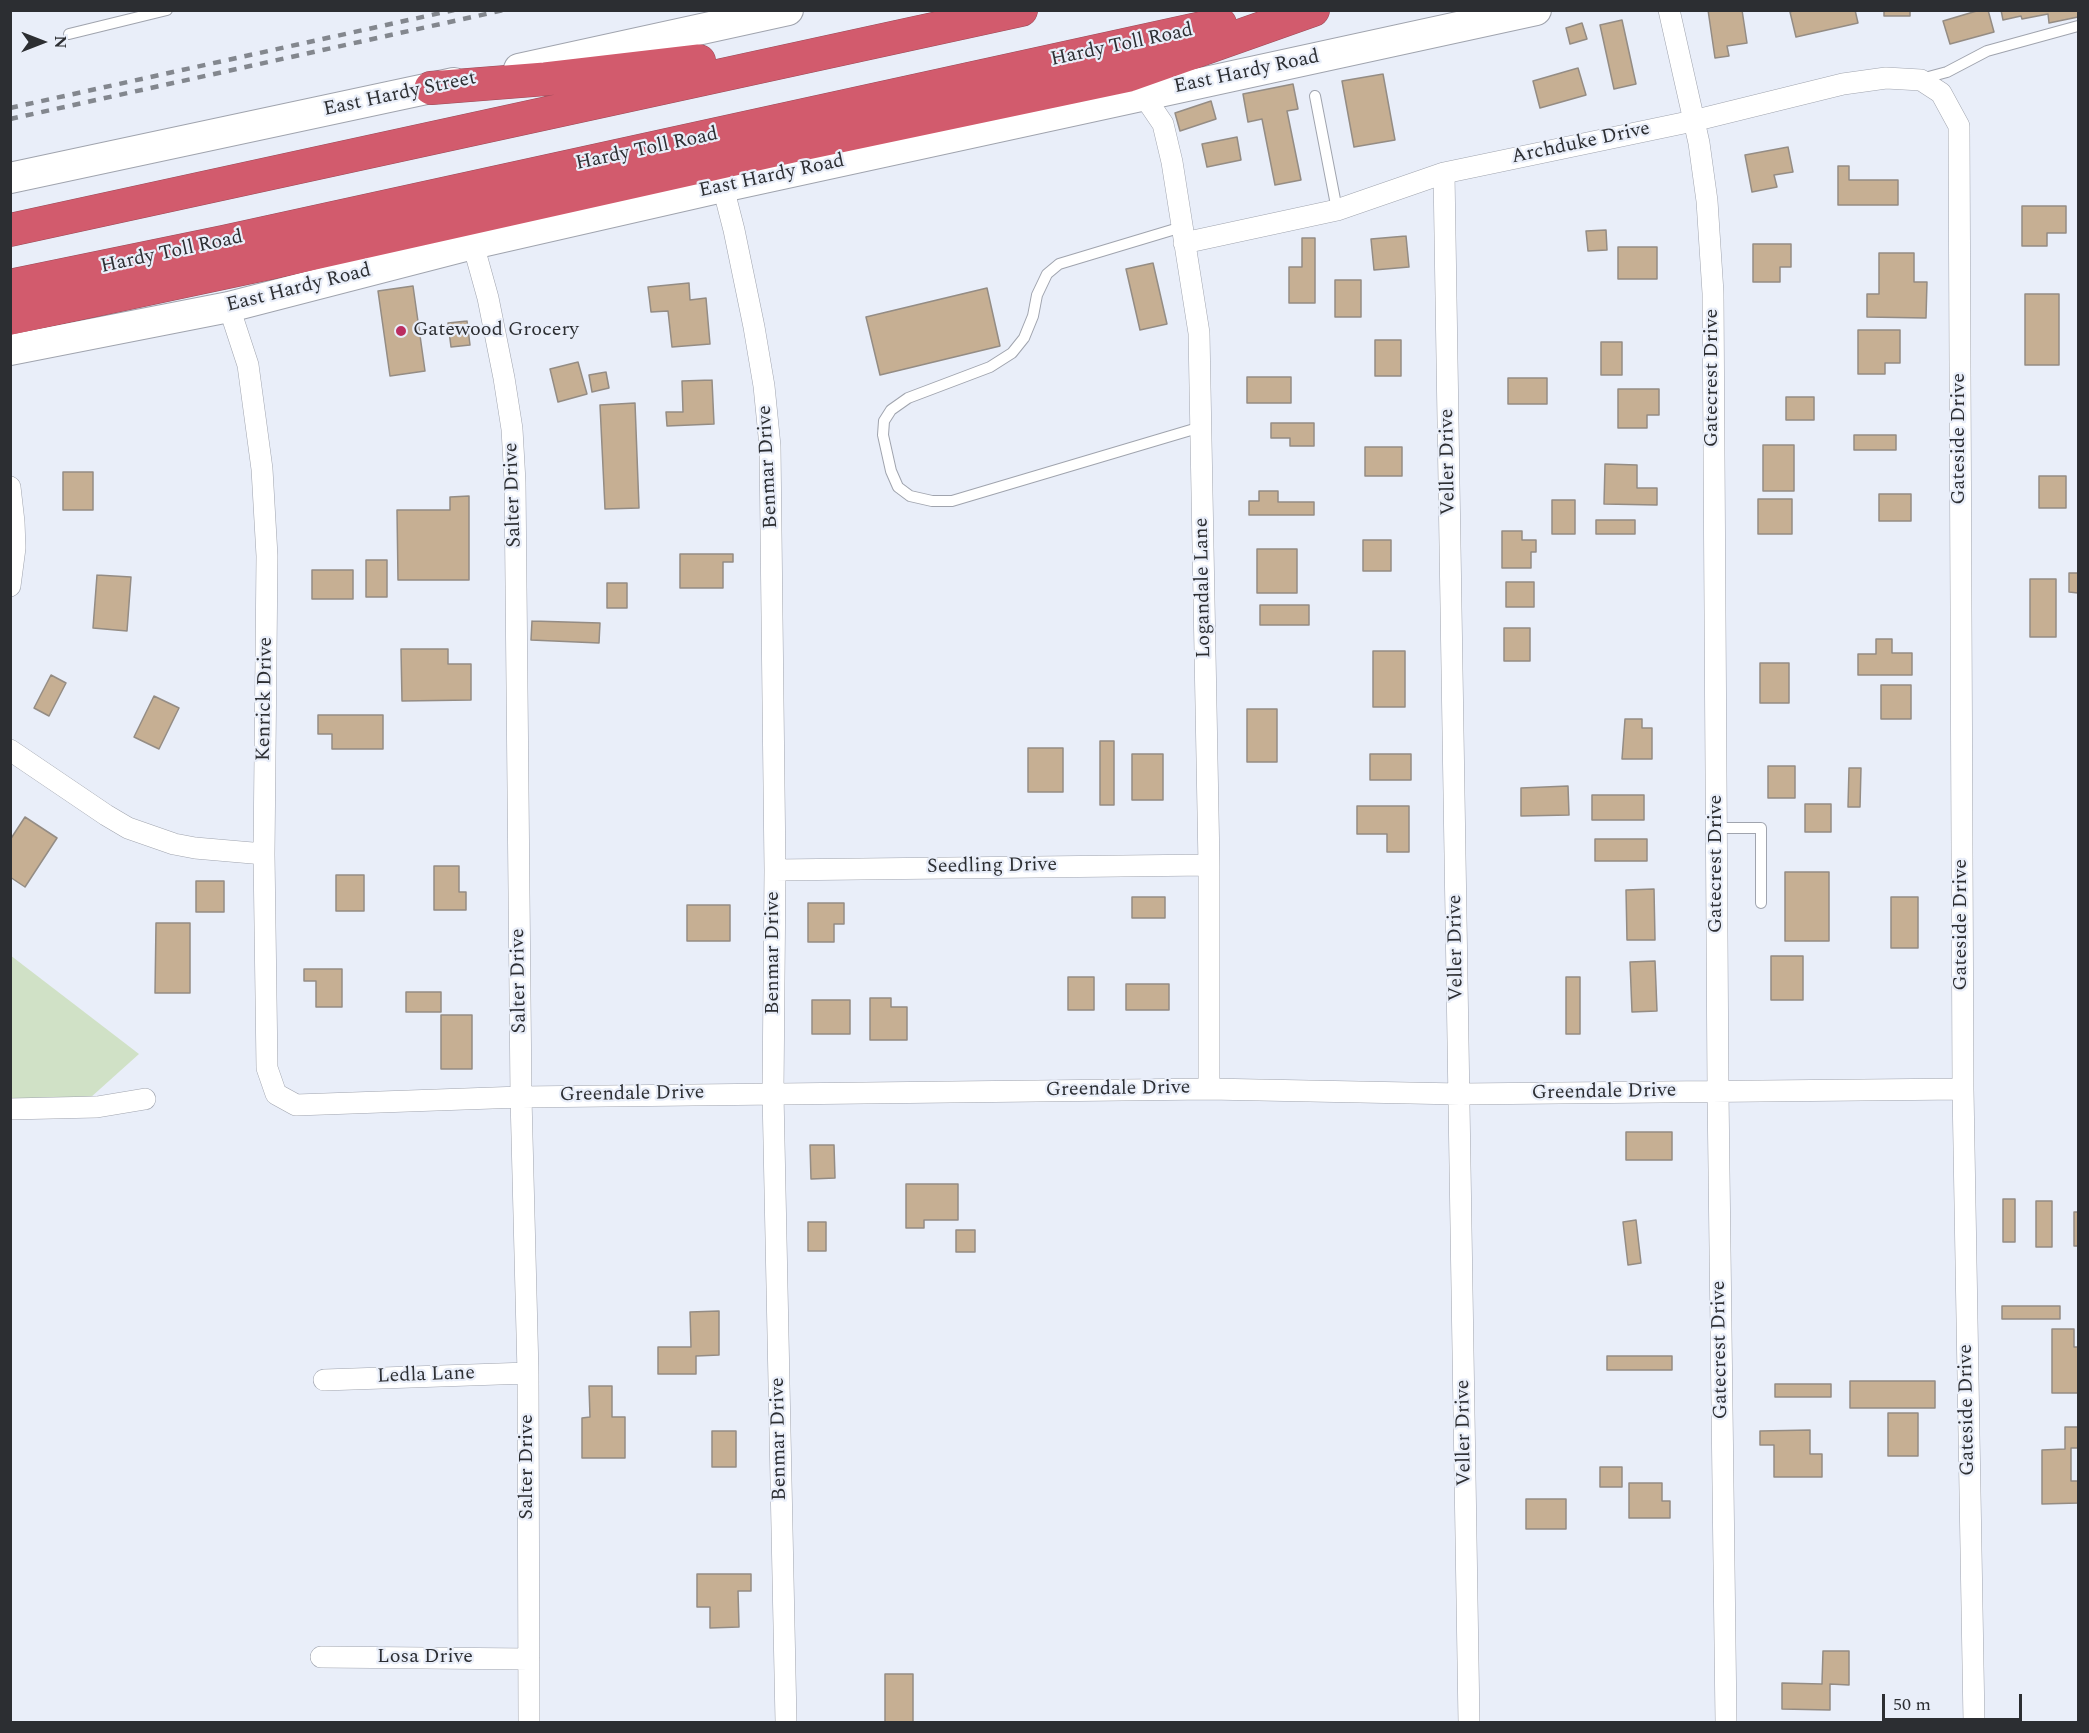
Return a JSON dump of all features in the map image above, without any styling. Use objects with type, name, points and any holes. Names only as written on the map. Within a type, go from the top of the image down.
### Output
[{"type":"highway","points":[[10,230],[1021,10]]},
{"type":"highway","name":"Hardy Toll Road","points":[[10,286],[224,242],[1283,10]]},
{"type":"highway","points":[[10,317],[269,263],[793,146],[1129,75],[1313,10]]},
{"type":"highway","points":[[431,88],[847,48]]},
{"type":"highway","points":[[10,317],[224,242]]},
{"type":"main road","name":"East Hardy Street","points":[[10,178],[788,10]]},
{"type":"main road","name":"East Hardy Road","points":[[10,350],[229,307],[472,244],[1536,10]]},
{"type":"street","name":"Gatecrest Drive","points":[[1669,10],[1699,143],[1707,201],[1713,293],[1718,1091],[1726,1722]]},
{"type":"street","name":"Archduke Drive","points":[[1183,235],[1337,210],[1444,172],[1693,121],[1843,84],[1886,78],[1921,80]]},
{"type":"street","name":"Gateside Drive","points":[[1921,80],[1941,93],[1959,126],[1963,1089],[1974,1722]]},
{"type":"street","name":"Logandale Lane","points":[[1144,96],[1162,124],[1172,162],[1199,333],[1209,865],[1209,1089]]},
{"type":"street","name":"Veller Drive","points":[[1444,172],[1469,1722]]},
{"type":"street","name":"Benmar Drive","points":[[723,187],[754,327],[764,386],[770,446],[775,870],[773,1093],[786,1722]]},
{"type":"street","name":"Salter Drive","points":[[472,244],[488,298],[504,378],[512,429],[515,482],[521,1097],[528,1373],[529,1722]]},
{"type":"street","name":"Kenrick Drive","points":[[229,307],[248,365],[262,469],[267,556],[264,854],[267,1068],[276,1094]]},
{"type":"street","points":[[10,487],[15,522],[15,548],[10,586]]},
{"type":"street","points":[[10,750],[128,828],[174,844],[264,854]]},
{"type":"street","name":"Seedling Drive","points":[[775,870],[1209,865]]},
{"type":"street","name":"Greendale Drive","points":[[276,1094],[296,1105],[521,1097],[773,1093],[1209,1089],[1460,1094],[1963,1089]]},
{"type":"street","points":[[10,1109],[97,1107],[145,1099]]},
{"type":"street","name":"Ledla Lane","points":[[324,1380],[528,1373]]},
{"type":"street","name":"Losa Drive","points":[[321,1657],[529,1659]]},
{"type":"lane","points":[[69,34],[167,10]]},
{"type":"lane","points":[[1921,80],[1947,72],[1987,51],[2079,26]]},
{"type":"lane","points":[[1315,96],[1337,210]]},
{"type":"lane","points":[[1183,235],[1059,264],[1047,274],[1037,295],[1033,316],[1024,338],[1011,353],[990,366],[908,398],[891,410],[884,421],[883,435],[891,471],[898,487],[910,496],[932,501],[952,501],[1201,427]]},
{"type":"lane","points":[[1716,828],[1761,828],[1761,903]]},
{"type":"green space","points":[[10,955],[139,1054],[90,1098],[11,1099]]},
{"type":"building","points":[[1708,10],[1742,10],[1747,43],[1727,46],[1729,56],[1715,58]]},
{"type":"building","points":[[1796,10],[1855,10],[1858,23],[1796,37],[1790,12]]},
{"type":"building","points":[[1884,10],[1910,10],[1910,16],[1884,16]]},
{"type":"building","points":[[1980,10],[1988,10],[1994,32],[1950,44],[1943,21]]},
{"type":"building","points":[[2001,10],[2078,10],[2078,17],[2049,23],[2048,14],[2003,20]]},
{"type":"building","points":[[1622,20],[1636,84],[1614,89],[1600,25]]},
{"type":"building","points":[[1582,23],[1587,39],[1570,44],[1566,28]]},
{"type":"building","points":[[1578,68],[1586,95],[1540,108],[1533,81]]},
{"type":"building","points":[[1383,74],[1395,140],[1354,147],[1342,81]]},
{"type":"building","points":[[1293,84],[1298,109],[1287,111],[1301,180],[1275,185],[1262,119],[1248,122],[1243,94]]},
{"type":"building","points":[[1211,101],[1216,119],[1180,131],[1175,113]]},
{"type":"building","points":[[1237,137],[1241,160],[1207,167],[1202,144]]},
{"type":"building","points":[[1788,147],[1793,172],[1774,175],[1777,187],[1752,192],[1745,155]]},
{"type":"building","points":[[1838,166],[1849,166],[1849,180],[1898,180],[1898,205],[1838,205]]},
{"type":"building","points":[[2022,206],[2066,206],[2066,233],[2047,233],[2047,246],[2022,246]]},
{"type":"building","points":[[1606,230],[1607,250],[1588,251],[1586,231]]},
{"type":"building","points":[[1406,236],[1409,267],[1374,270],[1371,239]]},
{"type":"building","points":[[1302,238],[1315,238],[1315,303],[1289,303],[1289,267],[1302,267]]},
{"type":"building","points":[[1753,244],[1791,244],[1791,267],[1780,267],[1780,282],[1753,282]]},
{"type":"building","points":[[1618,247],[1657,247],[1657,279],[1618,279]]},
{"type":"building","points":[[1879,253],[1914,253],[1914,282],[1927,282],[1926,318],[1867,317],[1867,294],[1879,294]]},
{"type":"building","points":[[1153,263],[1167,324],[1140,330],[1126,269]]},
{"type":"building","points":[[1335,280],[1361,280],[1361,317],[1335,317]]},
{"type":"building","points":[[689,283],[690,300],[706,298],[710,344],[672,347],[668,311],[651,312],[648,287]]},
{"type":"building","name":"Gatewood Grocery","points":[[413,286],[425,371],[390,376],[378,291]]},
{"type":"building","points":[[987,288],[1000,346],[880,375],[866,317]]},
{"type":"building","points":[[2025,294],[2059,294],[2059,365],[2025,365]]},
{"type":"building","points":[[467,321],[470,345],[451,347],[448,323]]},
{"type":"building","points":[[1858,330],[1900,330],[1900,363],[1885,363],[1885,374],[1858,374]]},
{"type":"building","points":[[1375,340],[1401,340],[1401,376],[1375,376]]},
{"type":"building","points":[[1601,342],[1622,342],[1622,375],[1601,375]]},
{"type":"building","points":[[578,362],[587,394],[558,402],[550,369]]},
{"type":"building","points":[[606,372],[609,388],[592,392],[589,375]]},
{"type":"building","points":[[1247,377],[1291,377],[1291,403],[1247,403]]},
{"type":"building","points":[[1508,378],[1547,378],[1547,404],[1508,404]]},
{"type":"building","points":[[712,380],[714,424],[667,426],[666,412],[683,412],[682,381]]},
{"type":"building","points":[[1618,389],[1659,389],[1659,415],[1647,415],[1647,428],[1618,428]]},
{"type":"building","points":[[1786,397],[1814,397],[1814,420],[1786,420]]},
{"type":"building","points":[[635,403],[639,508],[605,509],[600,405]]},
{"type":"building","points":[[1271,423],[1314,423],[1314,446],[1290,446],[1290,438],[1271,438]]},
{"type":"building","points":[[1854,435],[1896,435],[1896,450],[1854,450]]},
{"type":"building","points":[[1763,445],[1794,445],[1794,491],[1763,491]]},
{"type":"building","points":[[1365,447],[1402,447],[1402,476],[1365,476]]},
{"type":"building","points":[[1605,464],[1637,465],[1637,488],[1657,488],[1657,505],[1604,504]]},
{"type":"building","points":[[63,472],[93,472],[93,510],[63,510]]},
{"type":"building","points":[[2039,476],[2066,476],[2066,508],[2039,508]]},
{"type":"building","points":[[1259,491],[1278,491],[1278,502],[1314,502],[1314,515],[1249,515],[1249,501],[1259,501]]},
{"type":"building","points":[[1879,494],[1911,494],[1911,521],[1879,521]]},
{"type":"building","points":[[469,496],[469,580],[398,580],[397,510],[450,510],[450,497]]},
{"type":"building","points":[[1758,499],[1792,499],[1792,534],[1758,534]]},
{"type":"building","points":[[1552,500],[1575,500],[1575,534],[1552,534]]},
{"type":"building","points":[[1596,520],[1635,520],[1635,534],[1596,534]]},
{"type":"building","points":[[1502,531],[1522,531],[1522,540],[1536,540],[1536,552],[1531,552],[1531,568],[1502,568]]},
{"type":"building","points":[[1363,540],[1391,540],[1391,571],[1363,571]]},
{"type":"building","points":[[1257,549],[1297,549],[1297,593],[1257,593]]},
{"type":"building","points":[[680,554],[733,554],[733,562],[723,562],[723,588],[680,588]]},
{"type":"building","points":[[366,560],[387,560],[387,597],[366,597]]},
{"type":"building","points":[[312,570],[353,570],[353,599],[312,599]]},
{"type":"building","points":[[2069,573],[2078,573],[2078,593],[2069,592]]},
{"type":"building","points":[[97,575],[131,577],[127,631],[93,628]]},
{"type":"building","points":[[2030,579],[2056,579],[2056,637],[2030,637]]},
{"type":"building","points":[[1506,582],[1534,582],[1534,607],[1506,607]]},
{"type":"building","points":[[607,583],[627,583],[627,608],[607,608]]},
{"type":"building","points":[[1260,605],[1309,605],[1309,625],[1260,625]]},
{"type":"building","points":[[532,621],[600,623],[599,643],[531,640]]},
{"type":"building","points":[[1504,628],[1530,628],[1530,661],[1504,661]]},
{"type":"building","points":[[1876,639],[1892,639],[1892,653],[1912,653],[1912,675],[1858,675],[1858,654],[1876,654]]},
{"type":"building","points":[[401,649],[448,649],[448,664],[471,664],[471,700],[402,701]]},
{"type":"building","points":[[1373,651],[1405,651],[1405,707],[1373,707]]},
{"type":"building","points":[[1760,663],[1789,663],[1789,703],[1760,703]]},
{"type":"building","points":[[51,675],[66,683],[49,716],[34,708]]},
{"type":"building","points":[[1881,685],[1911,685],[1911,719],[1881,719]]},
{"type":"building","points":[[154,696],[179,708],[159,749],[134,737]]},
{"type":"building","points":[[1247,709],[1277,709],[1277,762],[1247,762]]},
{"type":"building","points":[[318,715],[383,715],[383,749],[332,749],[332,734],[318,734]]},
{"type":"building","points":[[1625,719],[1642,719],[1642,728],[1652,728],[1652,759],[1622,759]]},
{"type":"building","points":[[1100,741],[1114,741],[1114,805],[1100,805]]},
{"type":"building","points":[[1028,748],[1063,748],[1063,792],[1028,792]]},
{"type":"building","points":[[1132,754],[1163,754],[1163,800],[1132,800]]},
{"type":"building","points":[[1370,754],[1411,754],[1411,780],[1370,780]]},
{"type":"building","points":[[1768,766],[1795,766],[1795,798],[1768,798]]},
{"type":"building","points":[[1849,768],[1861,768],[1860,807],[1848,807]]},
{"type":"building","points":[[1568,786],[1569,815],[1521,816],[1521,788]]},
{"type":"building","points":[[1592,795],[1644,795],[1644,820],[1592,820]]},
{"type":"building","points":[[1805,804],[1831,804],[1831,832],[1805,832]]},
{"type":"building","points":[[1357,806],[1409,806],[1409,852],[1387,852],[1387,834],[1357,834]]},
{"type":"building","points":[[25,817],[57,838],[25,887],[10,877],[10,840]]},
{"type":"building","points":[[1595,839],[1647,839],[1647,861],[1595,861]]},
{"type":"building","points":[[434,866],[459,866],[459,892],[466,892],[466,910],[434,910]]},
{"type":"building","points":[[1785,872],[1829,872],[1829,941],[1785,941]]},
{"type":"building","points":[[336,875],[364,875],[364,911],[336,911]]},
{"type":"building","points":[[196,881],[224,881],[224,912],[196,912]]},
{"type":"building","points":[[1654,889],[1655,940],[1627,940],[1626,890]]},
{"type":"building","points":[[1132,897],[1165,897],[1165,918],[1132,918]]},
{"type":"building","points":[[1891,897],[1918,897],[1918,948],[1891,948]]},
{"type":"building","points":[[808,903],[844,903],[844,924],[834,924],[834,942],[808,942]]},
{"type":"building","points":[[687,905],[730,905],[730,941],[687,941]]},
{"type":"building","points":[[156,923],[190,923],[190,993],[155,993]]},
{"type":"building","points":[[1771,956],[1803,956],[1803,1000],[1771,1000]]},
{"type":"building","points":[[1655,961],[1657,1011],[1632,1012],[1630,962]]},
{"type":"building","points":[[304,969],[342,969],[342,1007],[316,1007],[316,981],[304,981]]},
{"type":"building","points":[[1068,977],[1094,977],[1094,1010],[1068,1010]]},
{"type":"building","points":[[1566,977],[1580,977],[1580,1034],[1566,1034]]},
{"type":"building","points":[[1126,984],[1169,984],[1169,1010],[1126,1010]]},
{"type":"building","points":[[406,992],[441,992],[441,1012],[406,1012]]},
{"type":"building","points":[[870,998],[891,998],[891,1007],[907,1007],[907,1040],[870,1040]]},
{"type":"building","points":[[812,1000],[850,1000],[850,1034],[812,1034]]},
{"type":"building","points":[[441,1015],[472,1015],[472,1069],[441,1069]]},
{"type":"building","points":[[1626,1132],[1672,1132],[1672,1160],[1626,1160]]},
{"type":"building","points":[[810,1145],[834,1145],[835,1178],[811,1179]]},
{"type":"building","points":[[906,1184],[958,1184],[958,1220],[924,1220],[924,1228],[906,1228]]},
{"type":"building","points":[[2003,1199],[2015,1199],[2015,1242],[2003,1242]]},
{"type":"building","points":[[2036,1201],[2052,1201],[2052,1247],[2036,1247]]},
{"type":"building","points":[[2074,1212],[2078,1212],[2078,1246],[2074,1246]]},
{"type":"building","points":[[1636,1220],[1641,1263],[1628,1265],[1623,1222]]},
{"type":"building","points":[[808,1222],[826,1222],[826,1251],[808,1251]]},
{"type":"building","points":[[956,1230],[975,1230],[975,1252],[956,1252]]},
{"type":"building","points":[[2002,1306],[2060,1306],[2060,1319],[2002,1319]]},
{"type":"building","points":[[719,1311],[719,1355],[696,1356],[696,1374],[658,1374],[658,1347],[691,1347],[690,1312]]},
{"type":"building","points":[[2052,1329],[2074,1329],[2074,1347],[2078,1347],[2078,1393],[2052,1393]]},
{"type":"building","points":[[1607,1356],[1672,1356],[1672,1370],[1607,1370]]},
{"type":"building","points":[[1850,1381],[1935,1381],[1935,1408],[1850,1408]]},
{"type":"building","points":[[1775,1384],[1831,1384],[1831,1397],[1775,1397]]},
{"type":"building","points":[[589,1386],[612,1386],[612,1417],[625,1417],[625,1458],[582,1458],[582,1418],[590,1417]]},
{"type":"building","points":[[1888,1413],[1918,1413],[1918,1456],[1888,1456]]},
{"type":"building","points":[[2065,1427],[2078,1427],[2078,1448],[2071,1448],[2071,1481],[2078,1481],[2078,1503],[2042,1504],[2042,1450],[2065,1449]]},
{"type":"building","points":[[1810,1430],[1810,1454],[1822,1454],[1822,1477],[1774,1477],[1774,1445],[1760,1445],[1760,1431]]},
{"type":"building","points":[[712,1431],[736,1431],[736,1467],[712,1467]]},
{"type":"building","points":[[1600,1467],[1622,1467],[1622,1487],[1600,1487]]},
{"type":"building","points":[[1629,1483],[1662,1483],[1662,1501],[1670,1501],[1670,1518],[1629,1518]]},
{"type":"building","points":[[1526,1499],[1566,1499],[1566,1529],[1526,1529]]},
{"type":"building","points":[[697,1574],[751,1574],[751,1591],[738,1591],[739,1627],[710,1628],[710,1607],[697,1607]]},
{"type":"building","points":[[1823,1651],[1849,1651],[1849,1685],[1830,1684],[1830,1710],[1782,1709],[1782,1683],[1822,1684]]},
{"type":"building","points":[[885,1674],[913,1674],[913,1722],[885,1722]]},
{"type":"railway","points":[[10,108],[454,10]]},
{"type":"railway","points":[[10,119],[504,10]]},
{"type":"place","name":"Gatewood Grocery","points":[[401,331]]}]
